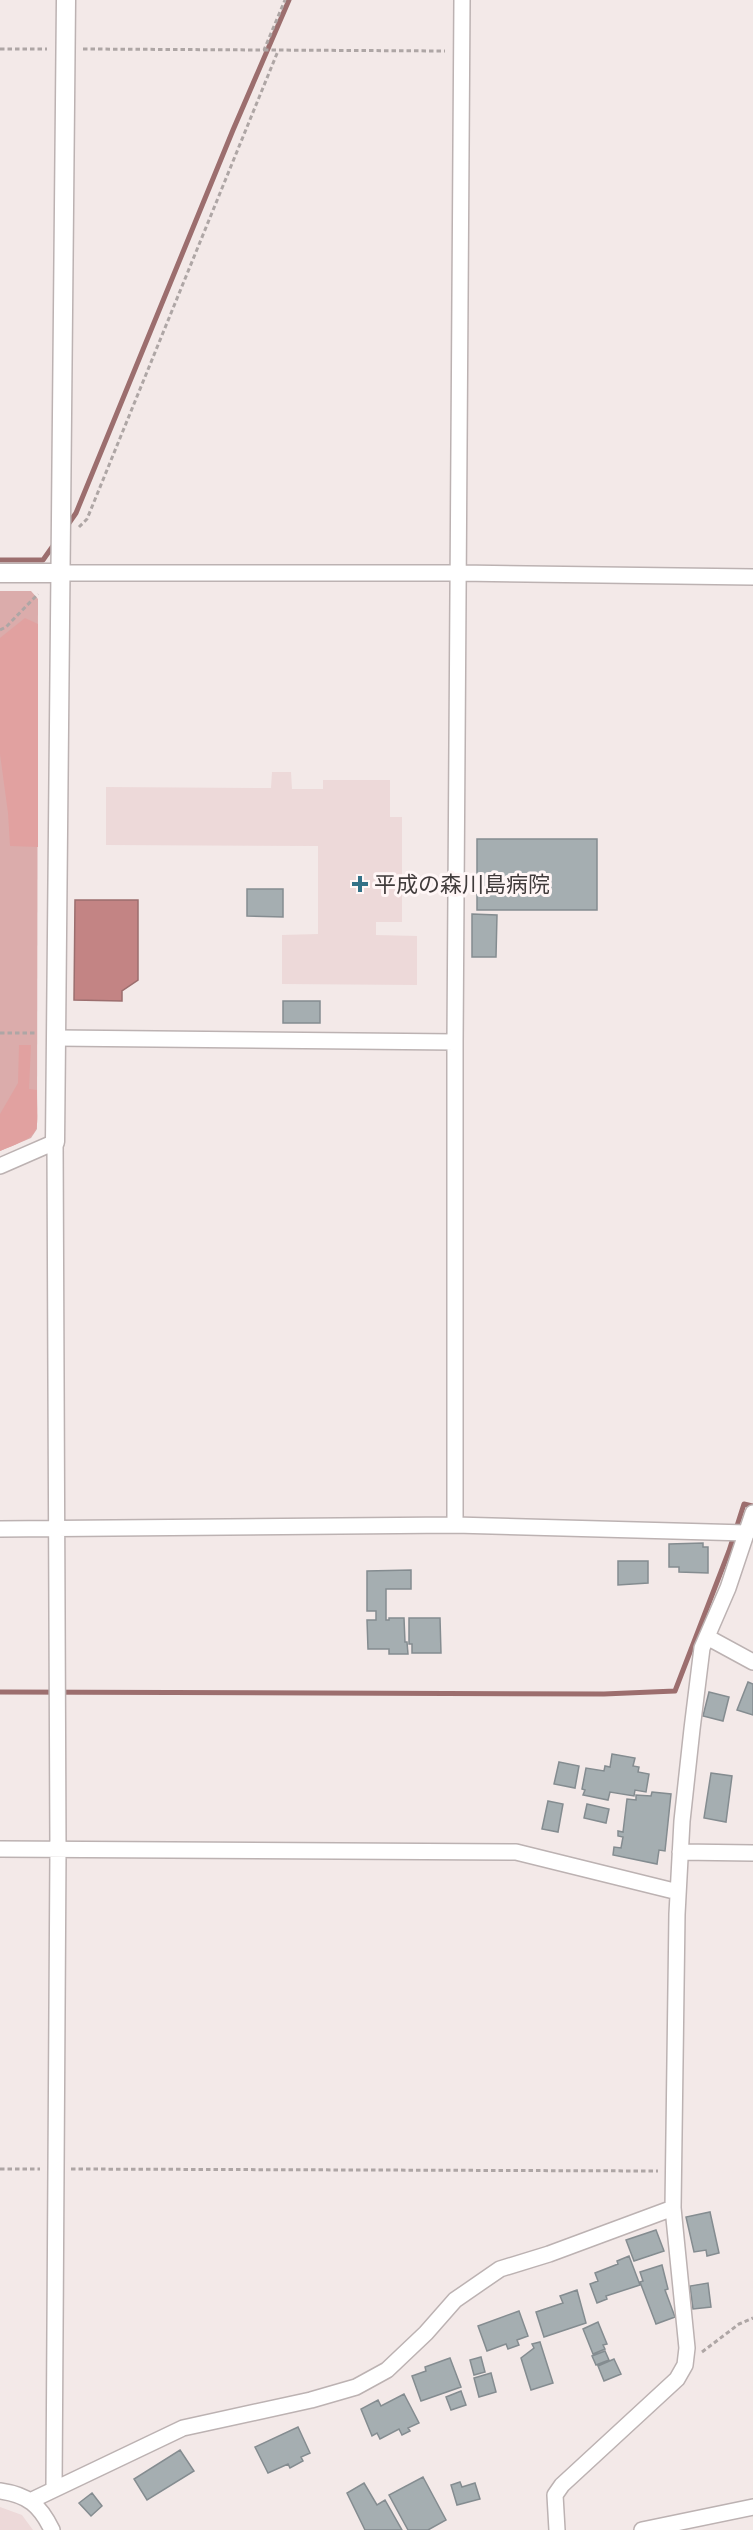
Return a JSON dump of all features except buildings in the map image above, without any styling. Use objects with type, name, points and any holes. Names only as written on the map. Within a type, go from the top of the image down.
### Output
[{"type":"street","points":[[54,2489],[58,1850],[55,1142],[49,1036],[62,526],[66,0]]},
{"type":"street","points":[[455,1525],[455,1042],[462,0]]},
{"type":"street","points":[[0,573],[459,573],[753,577]]},
{"type":"street","points":[[49,1036],[455,1042]]},
{"type":"street","points":[[0,1166],[55,1142]]},
{"type":"street","points":[[556,2530],[555,2495],[562,2486],[677,2379],[685,2365],[686,2325],[676,2252],[673,2208],[680,1852],[701,1660],[707,1637],[728,1588],[753,1513]]},
{"type":"street","points":[[0,1529],[455,1525],[747,1533]]},
{"type":"street","points":[[707,1637],[753,1662]]},
{"type":"street","points":[[0,1849],[516,1852],[678,1892]]},
{"type":"street","points":[[680,1852],[753,1852]]},
{"type":"street","points":[[30,2501],[183,2428],[311,2400],[356,2387],[387,2370],[426,2333],[455,2300],[500,2269],[549,2254],[673,2208]]},
{"type":"street","points":[[0,2491],[19,2495],[30,2501],[43,2512],[52,2530]]},
{"type":"street","points":[[642,2530],[753,2507]]},
{"type":"path","points":[[264,50],[285,0]]},
{"type":"path","points":[[0,49],[462,52]]},
{"type":"path","points":[[62,526],[80,526],[87,519],[278,51]]},
{"type":"path","points":[[0,630],[6,627],[38,594]]},
{"type":"path","points":[[1,1033],[49,1036]]},
{"type":"path","points":[[0,2169],[673,2171]]},
{"type":"path","points":[[685,2365],[739,2324],[753,2318]]},
{"type":"shaded area","points":[[0,591],[31,591],[38,599],[37,1129],[31,1138],[0,1151]]},
{"type":"shaded area","points":[[25,618],[38,624],[38,847],[10,846],[0,754],[0,638]]},
{"type":"shaded area","name":"平成の森川島病院","points":[[272,772],[291,772],[292,789],[323,789],[323,780],[390,780],[390,817],[402,817],[402,922],[376,922],[376,935],[417,936],[417,985],[282,984],[282,935],[318,934],[318,846],[106,845],[106,787],[271,788]]},
{"type":"shaded area","points":[[75,900],[138,900],[138,980],[122,991],[122,1001],[74,1000]]},
{"type":"shaded area","points":[[19,1045],[31,1045],[29,1089],[37,1090],[37,1125],[31,1136],[0,1151],[0,1114],[18,1083]]},
{"type":"shaded area","points":[[0,2507],[22,2515],[33,2530],[0,2530]]},
{"type":"waterway","points":[[67,526],[76,513],[233,130],[289,0]]},
{"type":"waterway","points":[[0,560],[43,560],[55,543]]},
{"type":"waterway","points":[[0,1692],[604,1694],[675,1691],[729,1551],[744,1504],[753,1506]]},
{"type":"place","name":"平成の森川島病院","points":[[360,884]]}]
